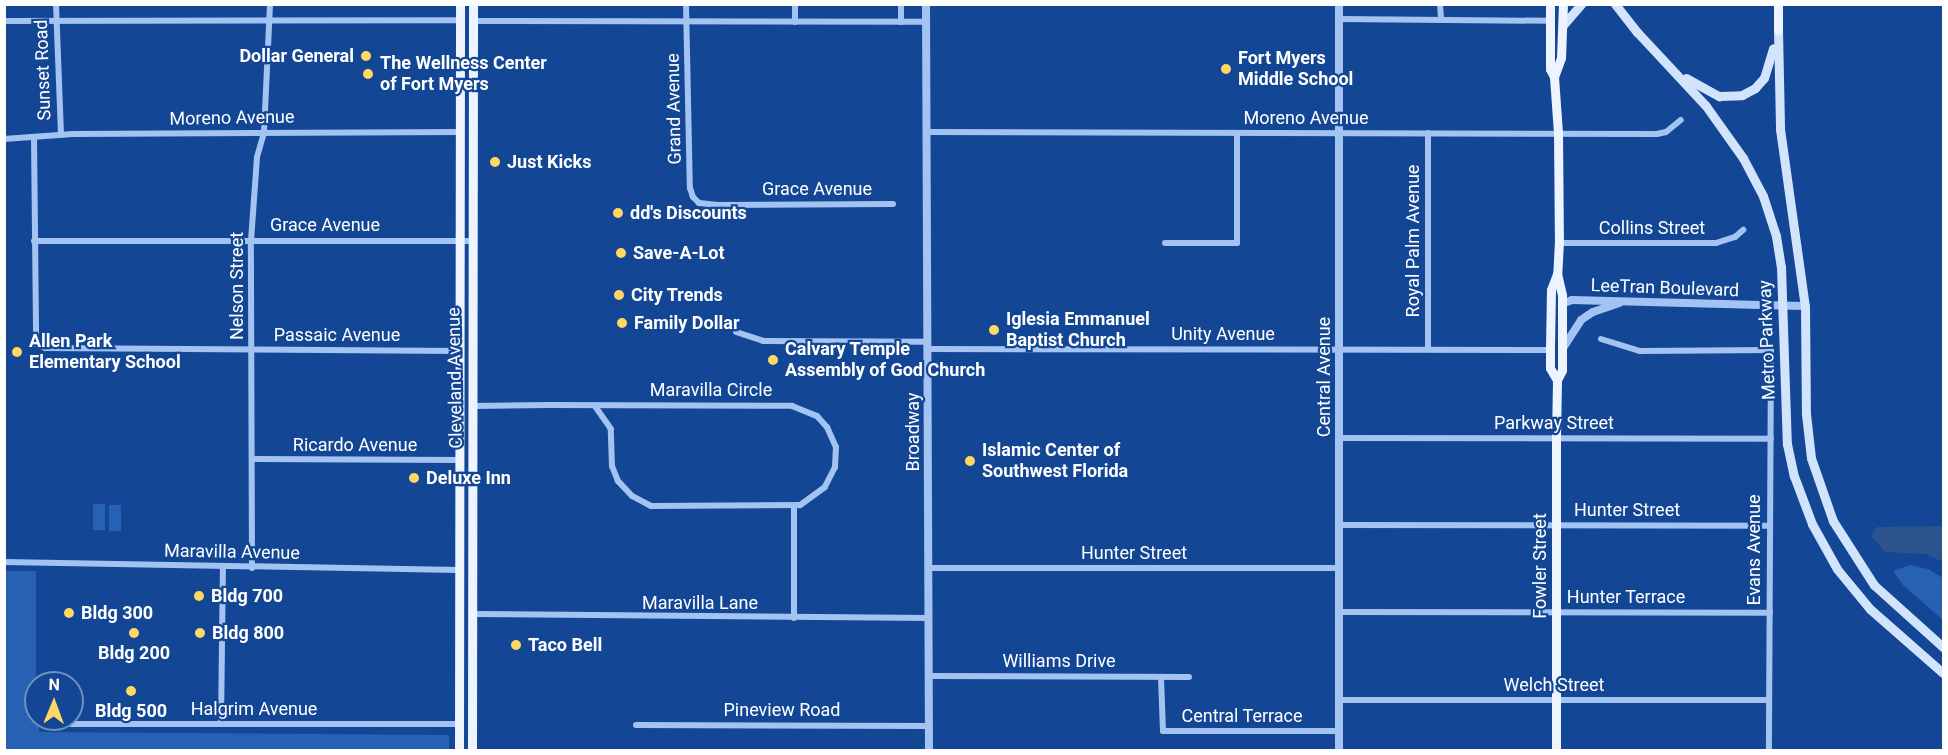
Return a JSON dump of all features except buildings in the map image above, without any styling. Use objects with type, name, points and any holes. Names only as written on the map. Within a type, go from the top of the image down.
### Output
[{"type":"main road","name":"Cleveland Avenue","points":[[459,750],[460,4]]},
{"type":"main road","points":[[465,4],[473,21]]},
{"type":"main road","name":"Cleveland Avenue","points":[[471,750],[473,4]]},
{"type":"main road","name":"Fowler Street","points":[[1550,4],[1550,69],[1554,77],[1558,134],[1557,274],[1551,290],[1550,368],[1557,381]]},
{"type":"main road","points":[[1554,77],[1559,68],[1563,4]]},
{"type":"main road","points":[[1563,25],[1581,4]]},
{"type":"main road","name":"Metro Parkway","points":[[1615,4],[1637,33],[1672,68],[1727,135],[1743,158],[1763,196],[1776,236],[1784,306],[1787,444],[1794,476],[1808,515],[1837,568],[1856,593],[1883,623],[1944,674]]},
{"type":"main road","points":[[1778,4],[1780,129],[1805,306]]},
{"type":"main road","points":[[460,20],[467,31],[473,50]]},
{"type":"main road","points":[[1550,21],[1556,31],[1559,68]]},
{"type":"main road","points":[[1672,68],[1711,94],[1727,98],[1742,95],[1755,88],[1764,78],[1778,30]]},
{"type":"main road","name":"Fowler Street","points":[[1556,750],[1556,438],[1557,381],[1562,370],[1562,289],[1557,274]]},
{"type":"main road","points":[[1551,308],[1562,304]]},
{"type":"main road","name":"Metro Parkway","points":[[1805,306],[1809,441],[1823,499],[1847,547],[1874,585],[1944,648]]},
{"type":"main road","points":[[459,583],[472,614]]},
{"type":"main road","points":[[459,724],[471,750]]},
{"type":"street","name":"Sunset Road","points":[[56,4],[61,135]]},
{"type":"street","name":"Nelson Street","points":[[252,568],[251,241],[257,157],[264,132],[270,4]]},
{"type":"street","name":"Grand Avenue","points":[[686,4],[690,188],[693,197],[699,203],[705,203]]},
{"type":"street","points":[[795,4],[795,22]]},
{"type":"street","points":[[901,4],[901,22]]},
{"type":"street","name":"Broadway","points":[[926,4],[929,750]]},
{"type":"street","name":"Central Avenue","points":[[1339,4],[1339,750]]},
{"type":"street","points":[[1440,4],[1441,20]]},
{"type":"street","points":[[1339,19],[1550,21]]},
{"type":"street","points":[[4,21],[460,20]]},
{"type":"street","points":[[473,21],[927,22]]},
{"type":"street","name":"Moreno Avenue","points":[[927,132],[1657,134],[1666,132],[1681,120]]},
{"type":"street","name":"Moreno Avenue","points":[[4,139],[61,135],[460,132]]},
{"type":"street","points":[[1165,243],[1237,243],[1237,133]]},
{"type":"street","name":"Royal Palm Avenue","points":[[1428,133],[1428,349]]},
{"type":"street","name":"Sunset Road","points":[[34,137],[36,344]]},
{"type":"street","name":"Grace Avenue","points":[[705,203],[893,204]]},
{"type":"street","name":"Collins Street","points":[[1558,243],[1716,243],[1736,237],[1743,230]]},
{"type":"street","name":"Grace Avenue","points":[[34,241],[472,241]]},
{"type":"street","name":"LeeTran Boulevard","points":[[1562,304],[1572,300],[1805,306]]},
{"type":"street","points":[[1561,351],[1581,320],[1593,312],[1629,301]]},
{"type":"street","name":"Unity Avenue","points":[[736,332],[764,341],[927,346],[1550,350]]},
{"type":"street","name":"Evans Avenue","points":[[1601,339],[1636,350],[1771,350],[1769,750]]},
{"type":"street","name":"Passaic Avenue","points":[[36,344],[45,348],[459,351]]},
{"type":"street","name":"Maravilla Circle","points":[[473,406],[594,405],[784,405],[808,411],[823,421],[832,436],[836,451],[835,468],[830,482],[820,493],[807,502],[794,506],[670,508],[644,504],[626,492],[618,481],[612,466],[611,429],[594,405]]},
{"type":"street","name":"Parkway Street","points":[[1338,438],[1771,438]]},
{"type":"street","name":"Ricardo Avenue","points":[[252,459],[459,460]]},
{"type":"street","points":[[794,506],[794,618]]},
{"type":"street","name":"Hunter Street","points":[[1339,525],[1770,526]]},
{"type":"street","name":"Maravilla Avenue","points":[[4,562],[223,568],[459,570]]},
{"type":"street","points":[[221,724],[223,568]]},
{"type":"street","name":"Hunter Street","points":[[928,568],[1339,568]]},
{"type":"street","name":"Hunter Terrace","points":[[1339,612],[1770,613]]},
{"type":"street","name":"Maravilla Lane","points":[[472,614],[928,618]]},
{"type":"street","name":"Williams Drive","points":[[929,676],[1189,677]]},
{"type":"street","name":"Central Terrace","points":[[1161,677],[1162,731],[1339,731]]},
{"type":"street","name":"Welch Street","points":[[1339,700],[1769,700]]},
{"type":"street","name":"Halgrim Avenue","points":[[84,722],[459,724]]},
{"type":"street","name":"Pineview Road","points":[[636,725],[928,726]]},
{"type":"shaded area","points":[[93,504],[105,504],[105,530],[93,530]]},
{"type":"shaded area","points":[[109,505],[121,505],[121,531],[109,531]]},
{"type":"shaded area","points":[[1943,526],[1943,562],[1926,554],[1885,552],[1871,536],[1877,527]]},
{"type":"shaded area","points":[[1910,565],[1928,569],[1943,578],[1943,620],[1903,585],[1893,571]]},
{"type":"shaded area","points":[[5,571],[36,571],[36,671],[24,671],[24,731],[449,735],[449,750],[5,750]]},
{"type":"place","name":"Dollar General","points":[[366,56]]},
{"type":"place","name":"Fort Myers Middle School","points":[[1226,69]]},
{"type":"place","name":"The Wellness Center of Fort Myers","points":[[368,74]]},
{"type":"place","name":"Just Kicks","points":[[495,162]]},
{"type":"place","name":"dd's Discounts","points":[[618,213]]},
{"type":"place","name":"Save-A-Lot","points":[[621,253]]},
{"type":"place","name":"City Trends","points":[[619,295]]},
{"type":"place","name":"Family Dollar","points":[[622,323]]},
{"type":"place","name":"Iglesia Emmanuel Baptist Church","points":[[994,330]]},
{"type":"place","name":"Allen Park Elementary School","points":[[17,352]]},
{"type":"place","name":"Calvary Temple Assembly of God Church","points":[[773,360]]},
{"type":"place","name":"Islamic Center of Southwest Florida","points":[[970,461]]},
{"type":"place","name":"Deluxe Inn","points":[[414,478]]},
{"type":"place","name":"Bldg 700","points":[[199,596]]},
{"type":"place","name":"Bldg 300","points":[[69,613]]},
{"type":"place","name":"Bldg 200","points":[[134,633]]},
{"type":"place","name":"Bldg 800","points":[[200,633]]},
{"type":"place","name":"Taco Bell","points":[[516,645]]},
{"type":"place","name":"Bldg 500","points":[[131,691]]}]
